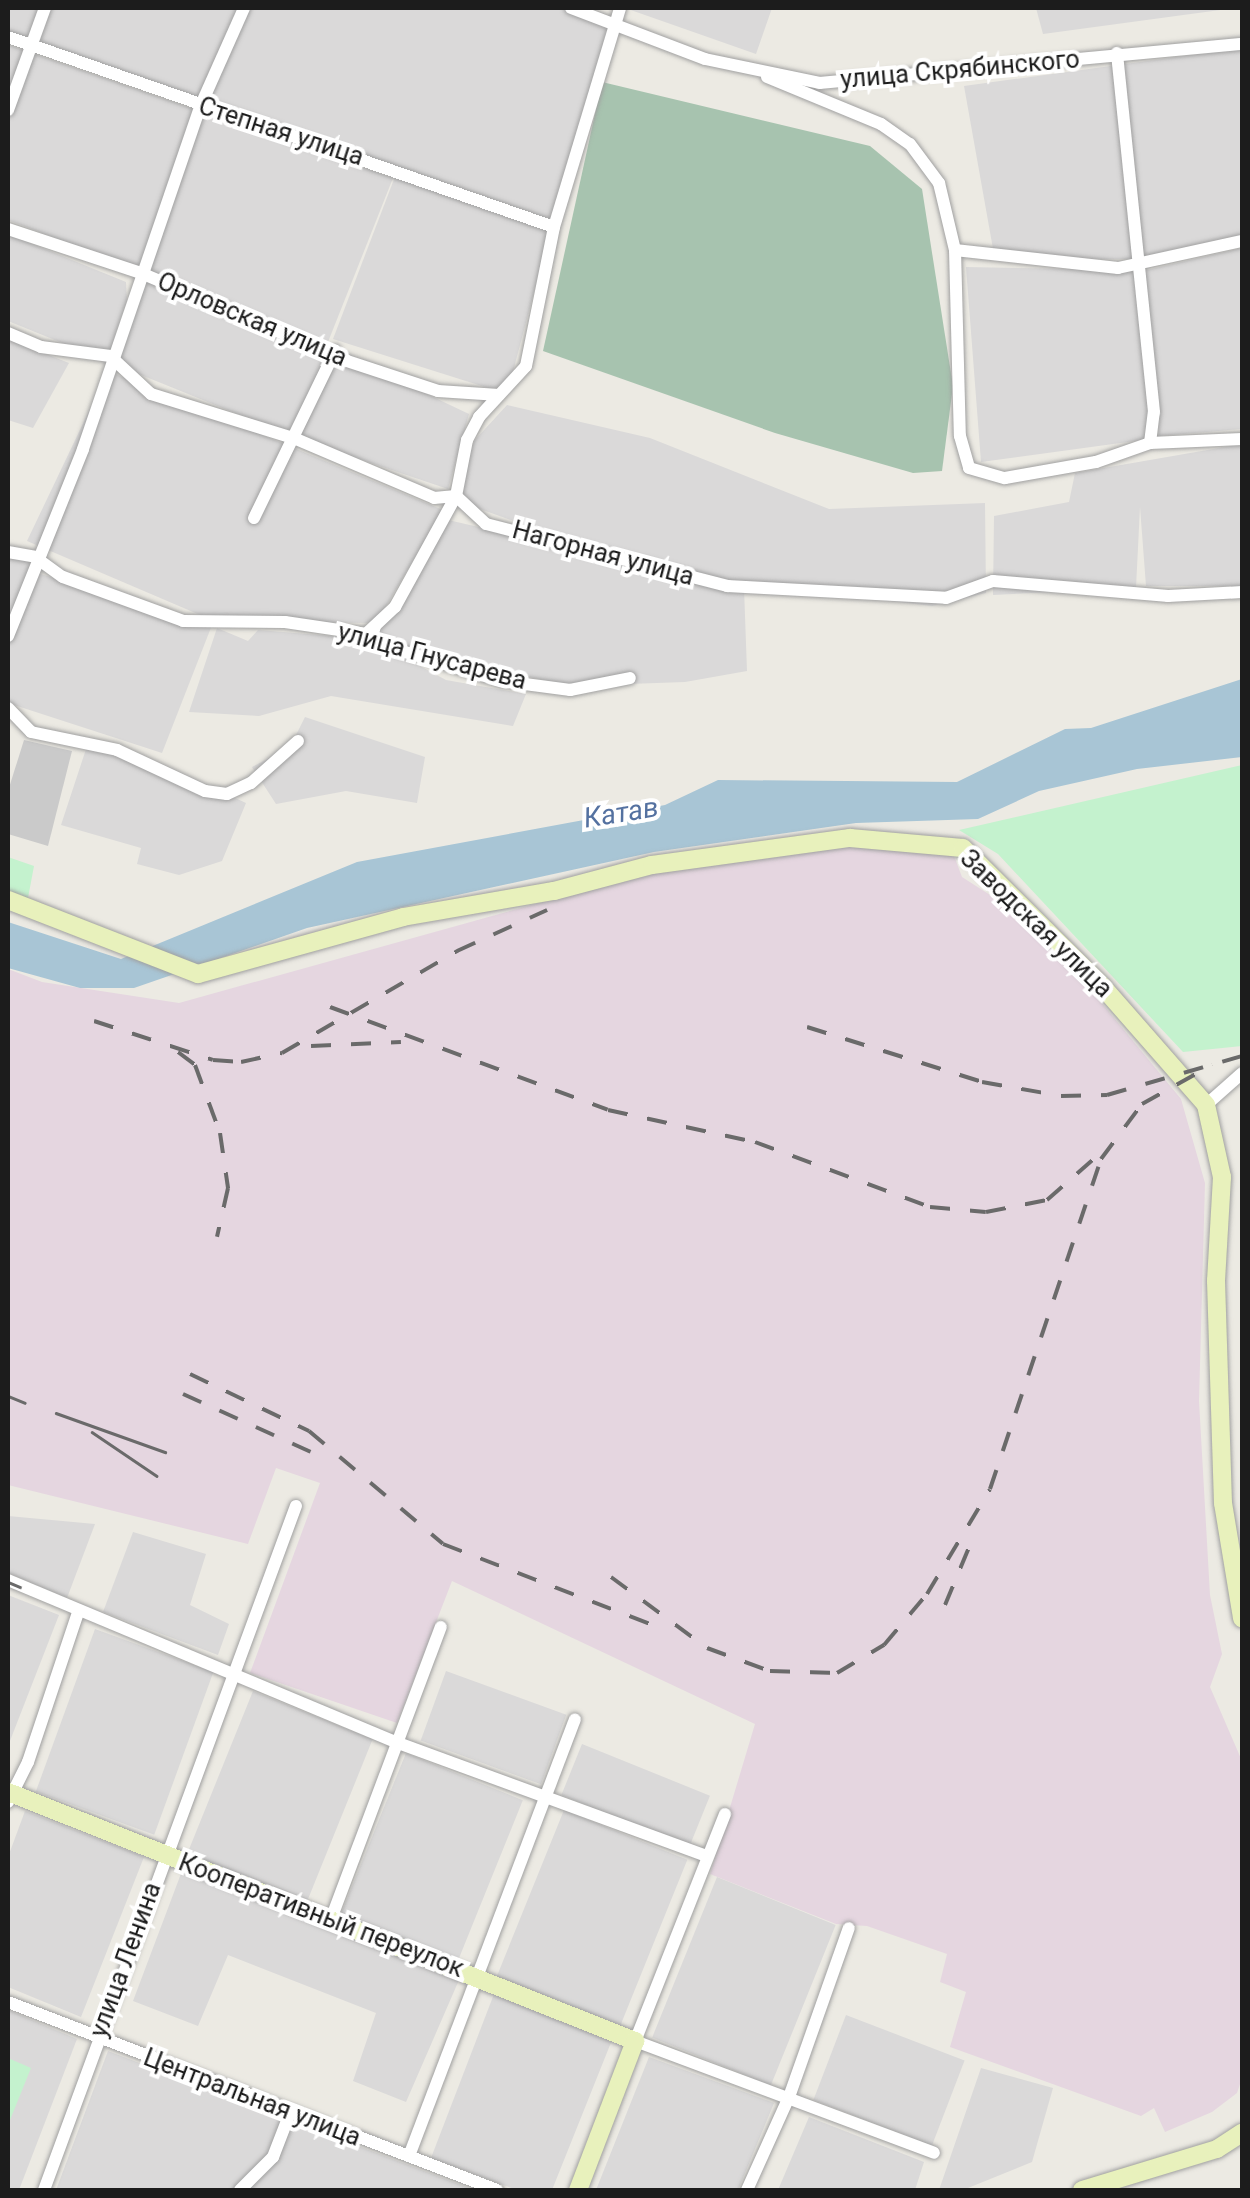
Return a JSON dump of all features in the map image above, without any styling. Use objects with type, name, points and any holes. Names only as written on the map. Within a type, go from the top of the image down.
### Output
[{"type":"street","points":[[8,110],[28,45],[45,8]]},
{"type":"street","points":[[8,636],[34,556],[83,449],[110,356],[200,107],[244,8]]},
{"type":"street","name":"улица Скрябинского","points":[[571,8],[768,77],[886,79],[1242,44]]},
{"type":"street","points":[[366,634],[395,607],[456,496],[467,440],[526,366],[554,227],[620,8]]},
{"type":"street","name":"Степная улица","points":[[8,37],[200,107],[554,227]]},
{"type":"street","points":[[1117,54],[1154,412],[1150,443]]},
{"type":"street","points":[[768,77],[881,124],[910,144],[939,182],[955,250],[960,436],[970,468],[1005,478],[1096,462],[1150,443],[1242,440]]},
{"type":"street","name":"Орловская улица","points":[[8,229],[141,273],[438,391],[499,396]]},
{"type":"street","points":[[955,250],[1022,262],[1137,267],[1242,242]]},
{"type":"street","points":[[8,333],[41,346],[110,356]]},
{"type":"street","points":[[254,518],[335,351]]},
{"type":"street","name":"Нагорная улица","points":[[110,356],[151,394],[197,413],[296,438],[434,498],[456,496],[486,524],[744,588],[946,598],[993,580],[1168,596],[1242,592]]},
{"type":"street","name":"улица Гнусарева","points":[[8,552],[34,556],[64,578],[182,621],[285,622],[366,634],[395,650],[502,681],[570,690],[630,678]]},
{"type":"street","points":[[8,708],[13,724],[80,747],[117,750],[173,782],[226,794],[251,783],[298,741]]},
{"type":"street","name":"Заводская улица","points":[[8,900],[198,974],[403,916],[554,891],[652,866],[850,838],[963,848],[1102,986],[1206,1105],[1222,1177],[1216,1281],[1223,1503],[1242,1618]]},
{"type":"street","points":[[1206,1105],[1240,1073]]},
{"type":"street","name":"улица Ленина","points":[[44,2190],[296,1506]]},
{"type":"street","points":[[8,1580],[398,1742],[706,1856]]},
{"type":"street","points":[[8,1796],[28,1762],[79,1610]]},
{"type":"street","points":[[331,1919],[440,1627]]},
{"type":"street","points":[[410,2156],[575,1720]]},
{"type":"street","name":"Кооперативный переулок","points":[[8,1796],[635,2041]]},
{"type":"street","points":[[578,2190],[725,1814]]},
{"type":"street","points":[[747,2190],[789,2097],[849,1928]]},
{"type":"street","name":"Центральная улица","points":[[8,2002],[97,2040],[497,2190]]},
{"type":"street","points":[[635,2041],[934,2153]]},
{"type":"street","points":[[240,2190],[273,2157],[290,2113]]},
{"type":"street","points":[[1082,2190],[1217,2149],[1242,2132]]},
{"type":"shaded area","points":[[8,8],[45,8],[30,42],[8,33]]},
{"type":"shaded area","points":[[47,8],[238,8],[200,103],[34,39]]},
{"type":"shaded area","points":[[240,8],[565,8],[616,28],[554,222],[203,104]]},
{"type":"shaded area","points":[[625,8],[772,8],[756,54]]},
{"type":"shaded area","points":[[1036,8],[1235,8],[1043,34]]},
{"type":"shaded area","points":[[8,45],[393,178],[328,342],[8,220]]},
{"type":"shaded area","points":[[1242,48],[1242,239],[1142,259],[995,260],[964,86]]},
{"type":"shaded area","points":[[396,174],[550,232],[507,394],[333,339]]},
{"type":"shaded area","points":[[8,234],[126,282],[127,301],[115,335],[141,276],[330,348],[469,414],[448,489],[294,437],[8,321]]},
{"type":"shaded area","points":[[1242,248],[1242,429],[1159,436],[1143,271]]},
{"type":"shaded area","points":[[966,267],[1135,270],[1157,438],[981,462]]},
{"type":"shaded area","points":[[8,339],[69,363],[33,428],[8,420]]},
{"type":"shaded area","points":[[108,371],[443,510],[376,623],[214,621],[27,541]]},
{"type":"shaded area","points":[[507,405],[650,438],[829,509],[985,503],[986,593],[932,606],[740,583],[600,552],[455,500],[474,441]]},
{"type":"shaded area","points":[[1242,444],[1242,586],[1146,586],[1140,507],[1136,588],[993,595],[994,516],[1069,502],[1075,473]]},
{"type":"shaded area","points":[[448,520],[744,588],[747,671],[685,682],[572,686],[383,646],[446,680],[526,694],[513,726],[331,696],[259,716],[189,712],[217,628],[248,641],[258,630],[369,639]]},
{"type":"shaded area","points":[[8,554],[31,563],[8,631]]},
{"type":"shaded area","points":[[37,573],[212,625],[162,753],[8,703],[8,638]]},
{"type":"shaded area","points":[[305,717],[425,757],[417,803],[346,791],[276,804],[252,767],[290,747]]},
{"type":"shaded area","points":[[24,740],[72,751],[48,846],[8,834],[8,791]]},
{"type":"shaded area","points":[[88,743],[157,762],[246,803],[222,861],[179,875],[137,864],[141,848],[61,825]]},
{"type":"shaded area","points":[[869,844],[953,853],[962,877],[1038,926],[1181,1099],[1205,1183],[1199,1401],[1210,1595],[1222,1654],[1210,1687],[1242,1761],[1242,2078],[1237,2093],[1212,2112],[1165,2132],[1154,2108],[1141,2116],[950,2047],[966,1992],[940,1982],[947,1954],[867,1926],[836,1924],[710,1874],[755,1724],[452,1581],[397,1723],[250,1673],[320,1483],[276,1468],[248,1544],[8,1485],[8,969],[42,982],[179,1003],[647,873]]},
{"type":"shaded area","points":[[8,1516],[95,1524],[67,1598],[8,1573]]},
{"type":"shaded area","points":[[133,1532],[206,1554],[190,1605],[229,1624],[218,1655],[103,1612]]},
{"type":"shaded area","points":[[8,1595],[59,1615],[8,1746]]},
{"type":"shaded area","points":[[95,1629],[213,1672],[154,1835],[36,1792]]},
{"type":"shaded area","points":[[446,1671],[566,1715],[541,1784],[421,1741]]},
{"type":"shaded area","points":[[253,1691],[373,1739],[307,1902],[187,1853]]},
{"type":"shaded area","points":[[582,1744],[710,1796],[689,1847],[561,1795]]},
{"type":"shaded area","points":[[406,1753],[523,1800],[458,1962],[341,1914]]},
{"type":"shaded area","points":[[564,1810],[687,1860],[620,2027],[497,1977]]},
{"type":"shaded area","points":[[25,1811],[144,1857],[81,2017],[8,1987],[8,1857]]},
{"type":"shaded area","points":[[182,1871],[459,1980],[406,2102],[353,2081],[376,2013],[228,1955],[198,2026],[133,2001]]},
{"type":"shaded area","points":[[717,1877],[836,1925],[771,2085],[652,2037]]},
{"type":"shaded area","points":[[494,1994],[612,2040],[552,2190],[517,2190],[431,2158]]},
{"type":"shaded area","points":[[8,2010],[77,2039],[19,2190],[8,2190]]},
{"type":"shaded area","points":[[846,2015],[965,2061],[932,2145],[813,2100]]},
{"type":"shaded area","points":[[108,2051],[474,2190],[56,2190]]},
{"type":"shaded area","points":[[649,2057],[774,2103],[738,2190],[596,2190]]},
{"type":"shaded area","points":[[981,2068],[1053,2088],[1032,2162],[963,2190],[939,2190]]},
{"type":"shaded area","points":[[809,2117],[924,2162],[915,2190],[778,2190]]},
{"type":"green space","points":[[602,82],[870,146],[922,189],[953,386],[942,471],[913,473],[775,433],[543,351]]},
{"type":"green space","points":[[1242,765],[1242,1046],[1183,1052],[998,854],[959,830]]},
{"type":"green space","points":[[8,857],[34,866],[28,898],[8,890]]},
{"type":"green space","points":[[8,2058],[31,2068],[8,2125]]},
{"type":"water","points":[[1242,679],[1242,757],[1137,769],[1039,791],[978,819],[856,823],[654,852],[307,928],[134,988],[80,988],[8,968],[8,922],[121,959],[357,862],[665,805],[718,780],[957,782],[1065,729],[1091,728]]},
{"type":"tram line","points":[[8,1396],[25,1403]]},
{"type":"tram line","points":[[56,1413],[165,1452]]},
{"type":"tram line","points":[[92,1432],[157,1476]]},
{"type":"tram line","points":[[8,1582],[20,1587]]},
{"type":"railway","points":[[94,1021],[213,1060],[241,1062],[282,1053],[457,951],[547,910]]},
{"type":"railway","points":[[330,1007],[608,1110],[755,1142],[930,1207],[986,1212],[1047,1200],[1097,1156]]},
{"type":"railway","points":[[807,1027],[982,1082],[1061,1096],[1107,1095],[1242,1056]]},
{"type":"railway","points":[[311,1046],[401,1042]]},
{"type":"railway","points":[[178,1052],[195,1065],[220,1133],[228,1188],[217,1237]]},
{"type":"railway","points":[[611,1577],[707,1648],[770,1671],[837,1673],[884,1645],[927,1594],[990,1489],[1101,1159],[1142,1104],[1212,1065]]},
{"type":"railway","points":[[190,1374],[309,1431],[443,1544],[666,1630]]},
{"type":"railway","points":[[183,1394],[324,1458]]},
{"type":"railway","points":[[945,1605],[970,1545]]},
{"type":"water label","name":"Катав","points":[[621,813]]}]
